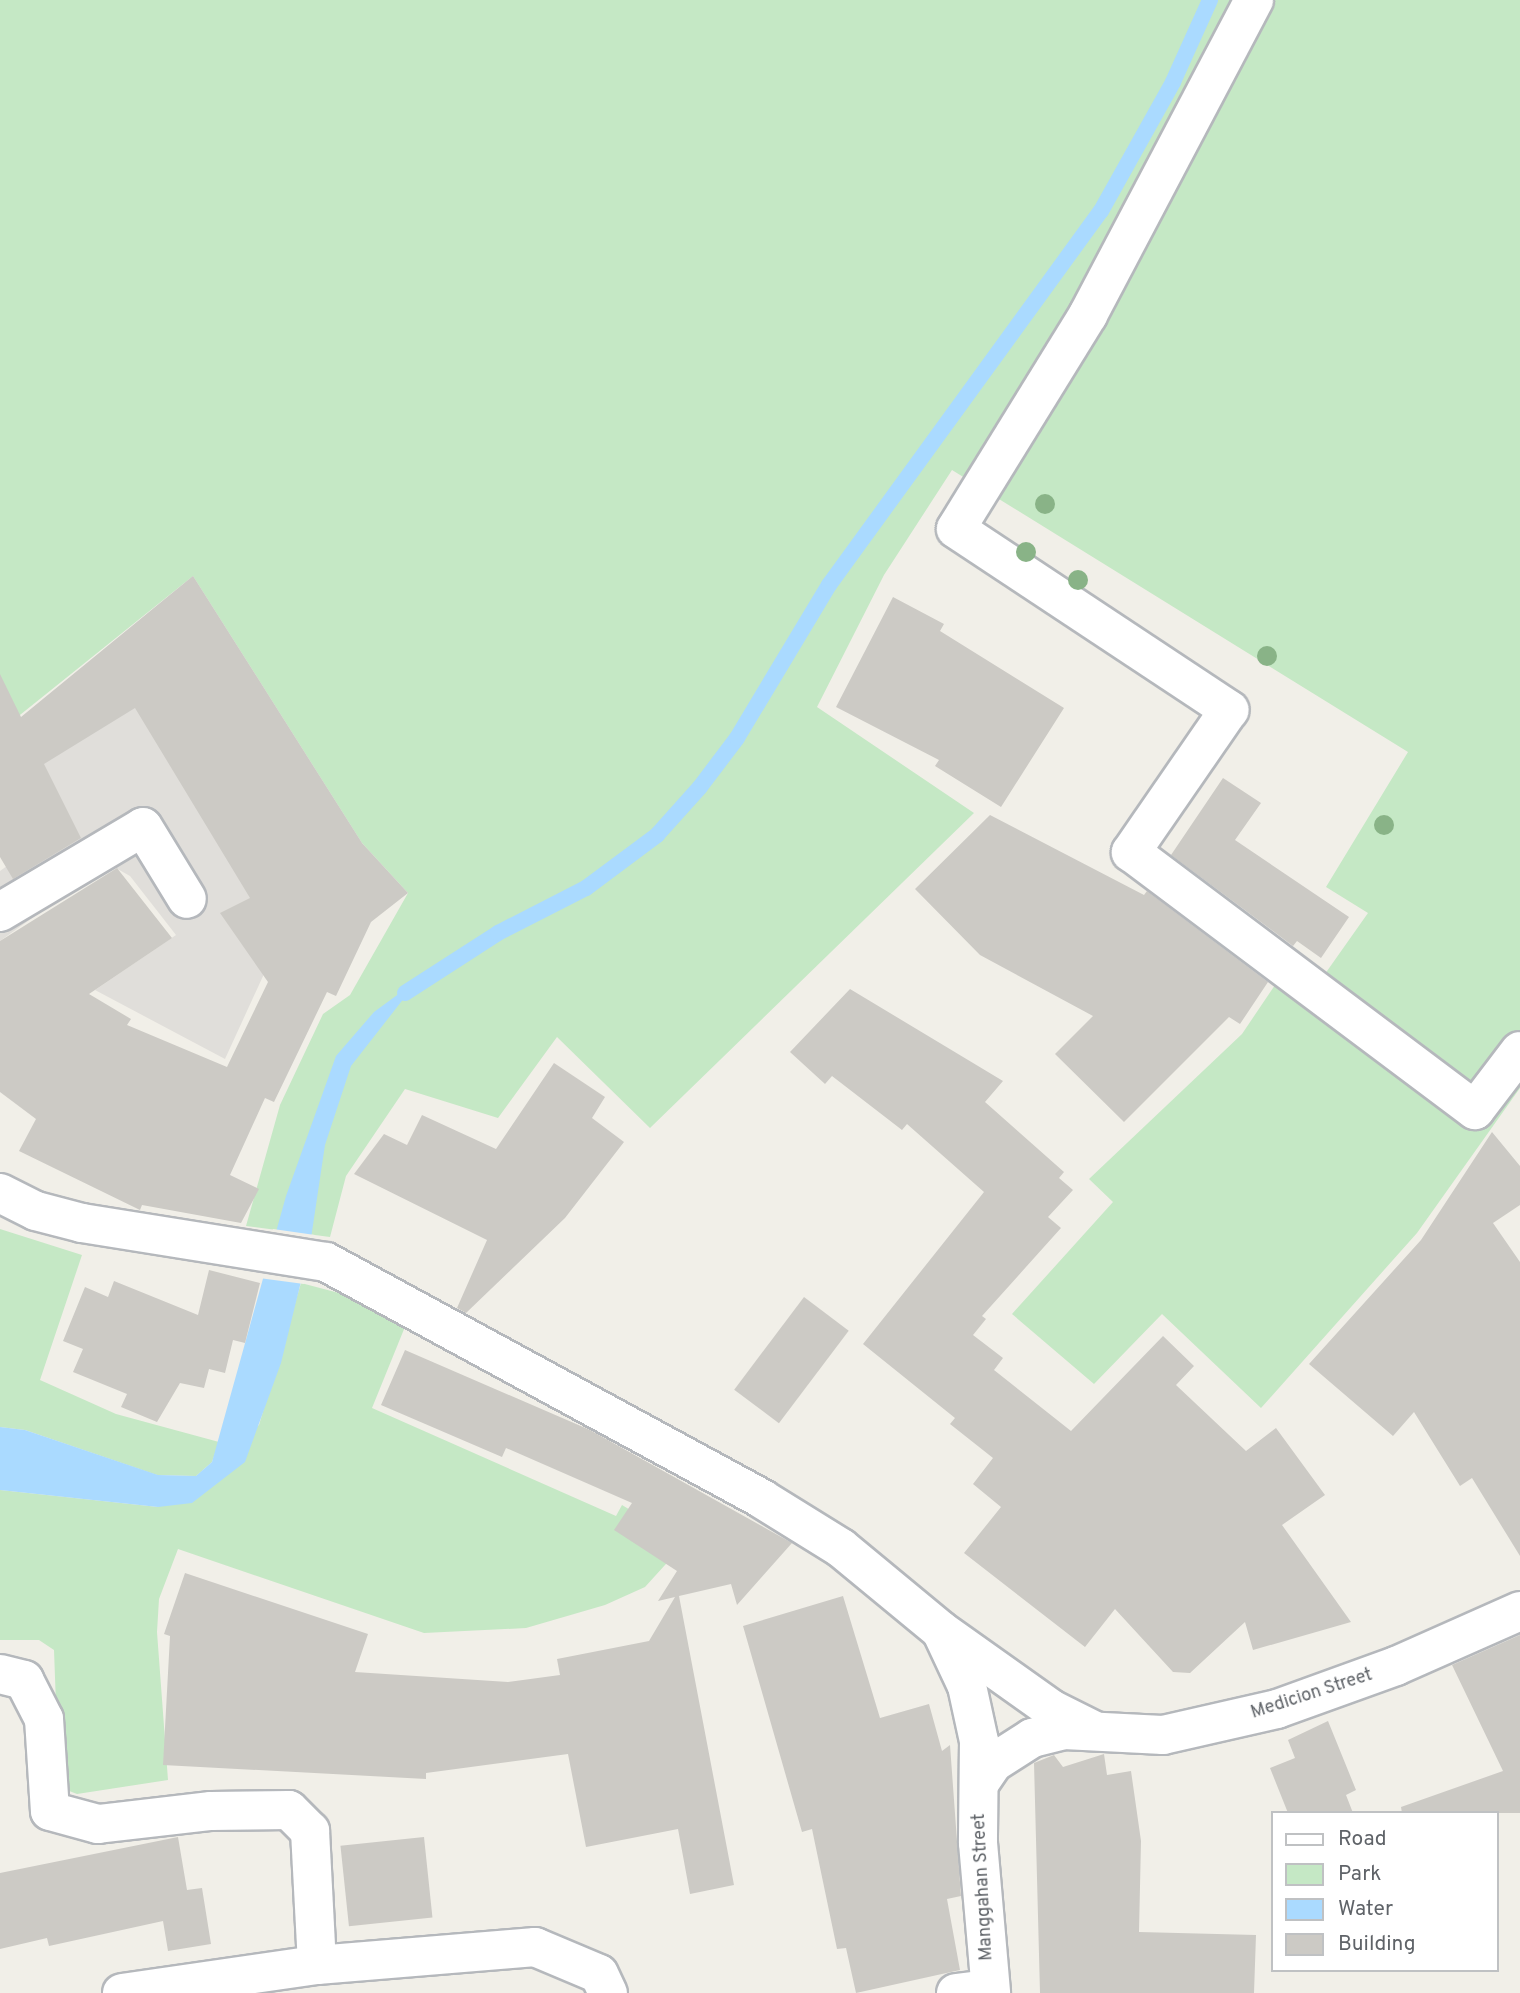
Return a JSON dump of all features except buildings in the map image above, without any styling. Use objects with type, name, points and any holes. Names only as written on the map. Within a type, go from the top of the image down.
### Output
[{"type":"street","points":[[1254,0],[1088,315],[956,529],[1229,710],[1131,852],[1475,1110],[1520,1051]]},
{"type":"street","points":[[0,912],[143,827],[187,899]]},
{"type":"street","points":[[0,1193],[36,1211],[82,1223],[326,1262],[762,1499],[841,1548],[940,1630],[1051,1709],[1093,1730]]},
{"type":"street","name":"Medicion Street","points":[[1093,1730],[1163,1735],[1277,1709],[1396,1666],[1519,1613]]},
{"type":"street","name":"Manggahan Street","points":[[940,1630],[967,1686],[981,1781],[978,1843],[979,1992]]},
{"type":"street","points":[[0,1674],[24,1680],[44,1719],[50,1811],[98,1824],[211,1811],[289,1810],[310,1831],[317,1965]]},
{"type":"street","points":[[981,1781],[993,1763],[1032,1738],[1093,1730]]},
{"type":"street","points":[[122,1993],[317,1965],[535,1947],[599,1973],[608,1993]]},
{"type":"shaded area","points":[[193,576],[362,843],[313,867],[225,1059],[95,990],[176,935],[130,876],[114,867],[95,873],[0,941],[0,871],[25,853],[0,735]]},
{"type":"green space","points":[[0,0],[1520,0],[1520,1088],[1417,1233],[1261,1408],[1162,1314],[1094,1384],[1012,1314],[1113,1202],[1089,1179],[1242,1034],[1279,979],[1308,998],[1368,913],[1326,887],[1408,752],[952,470],[884,575],[817,707],[974,813],[650,1128],[557,1037],[498,1118],[405,1089],[346,1176],[330,1237],[246,1226],[280,1105],[323,1014],[350,995],[408,893],[362,843],[193,576],[0,731]]},
{"type":"green space","points":[[0,1229],[82,1255],[40,1380],[116,1414],[219,1442],[212,1462],[196,1476],[157,1475],[25,1430],[0,1427]]},
{"type":"green space","points":[[301,1283],[411,1312],[372,1408],[616,1516],[622,1505],[685,1543],[645,1587],[605,1605],[526,1628],[424,1633],[178,1549],[159,1599],[157,1632],[168,1780],[77,1794],[59,1787],[54,1650],[39,1640],[0,1640],[0,1490],[158,1507],[259,1425]]},
{"type":"water","points":[[419,979],[351,1066],[325,1145],[310,1245],[281,1363],[245,1462],[192,1503],[158,1507],[0,1490],[0,1427],[25,1430],[158,1475],[196,1476],[212,1462],[286,1196],[336,1056],[374,1012]]},
{"type":"pier","points":[[273,1229],[315,1235],[304,1284],[259,1278]]},
{"type":"waterway","points":[[405,993],[498,933],[586,888],[657,835],[700,787],[737,738],[829,585],[1101,211],[1173,82],[1210,0]]}]
